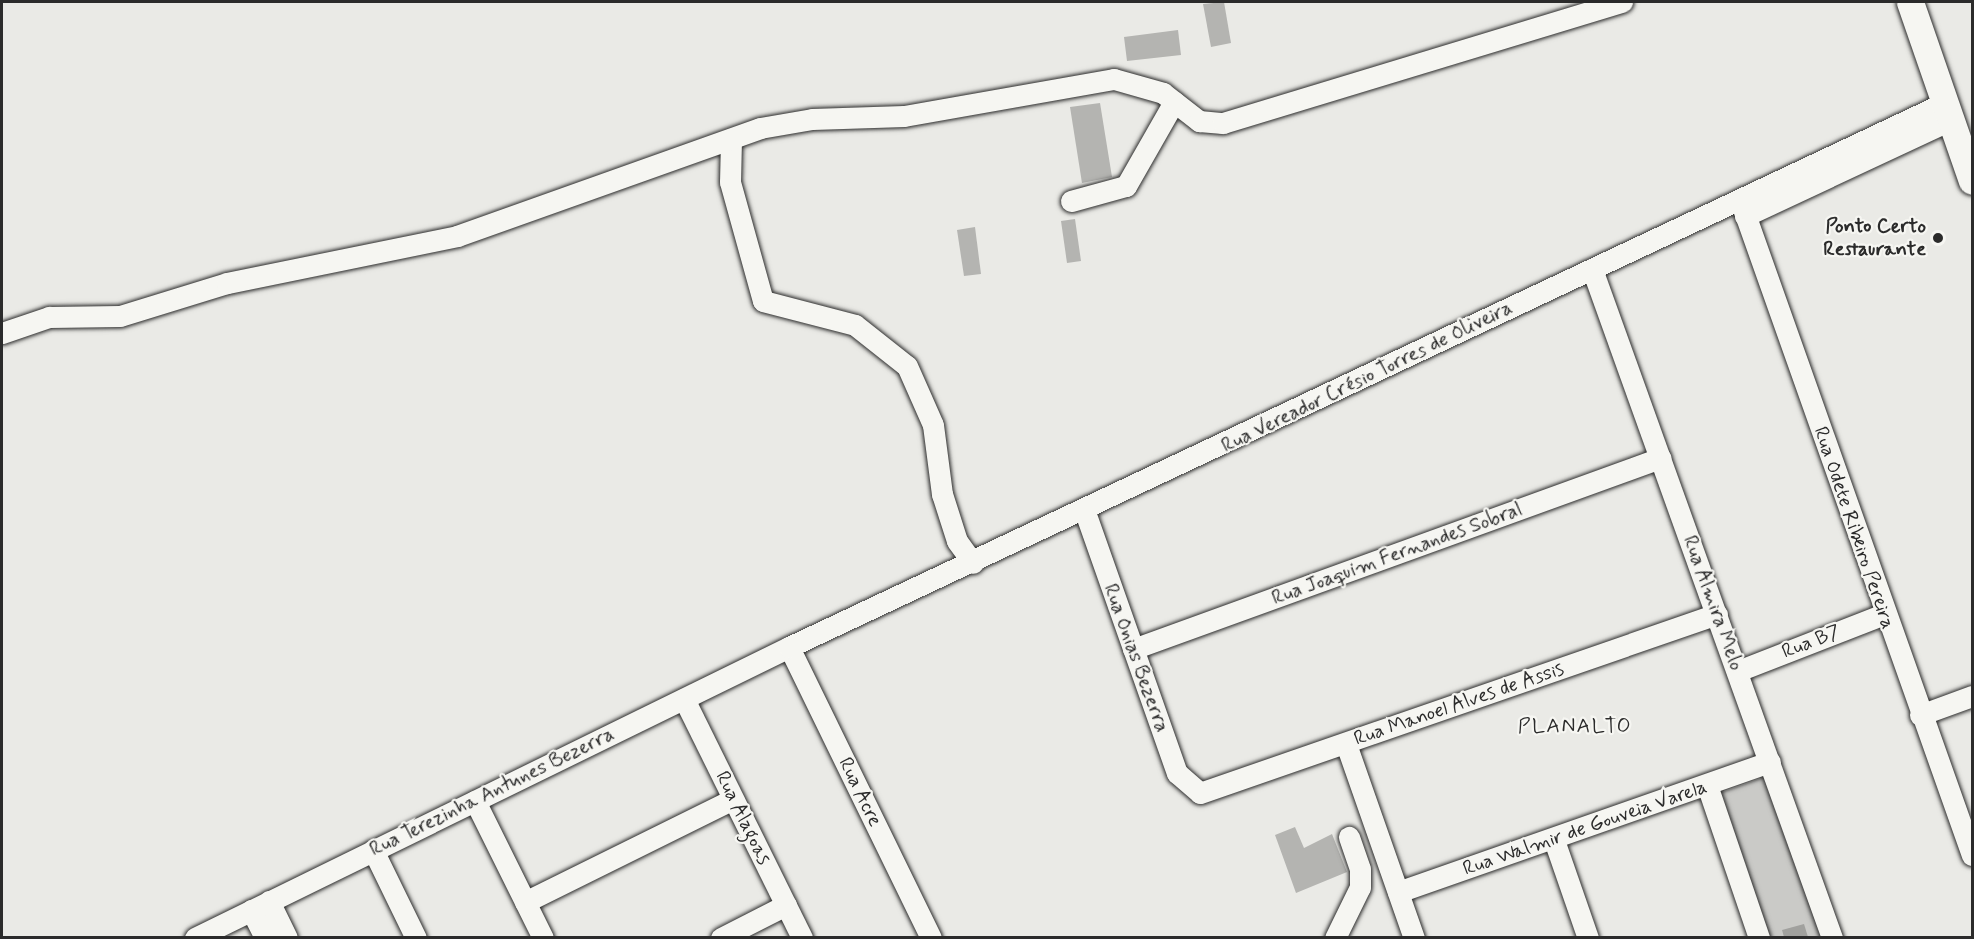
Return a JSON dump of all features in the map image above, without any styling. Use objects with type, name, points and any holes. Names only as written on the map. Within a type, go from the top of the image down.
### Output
[{"type":"main road","points":[[1910,2],[1918,15],[1972,181]]},
{"type":"street","points":[[2,333],[49,316],[120,316],[227,283],[457,236],[731,139],[812,119],[904,116],[1114,80],[1142,83],[1174,102],[1199,121],[1223,123],[1622,2]]},
{"type":"street","points":[[1071,201],[1126,186],[1174,102]]},
{"type":"street","name":"Rua Vereador Crésio Torres de Oliveira","points":[[789,647],[1085,512],[1592,269],[1956,126]]},
{"type":"street","points":[[731,139],[730,182],[763,301],[855,325],[907,366],[933,425],[942,494],[957,541],[973,563]]},
{"type":"street","name":"Rua Odete Ribeiro Pereira","points":[[1743,208],[1884,614],[1972,855]]},
{"type":"street","name":"Rua Almira Melo","points":[[1592,269],[1832,938]]},
{"type":"street","name":"Rua Joaquim Fernandes Sobral","points":[[1133,650],[1660,458]]},
{"type":"street","name":"Rua Onias Bezerra","points":[[1085,512],[1177,772],[1200,793]]},
{"type":"street","name":"Rua Manoel Alves de Assis","points":[[1200,793],[1717,614]]},
{"type":"street","name":"Rua B7","points":[[1737,671],[1884,614]]},
{"type":"street","name":"Rua Terezinha Antunes Bezerra","points":[[195,938],[789,647]]},
{"type":"street","name":"Rua Acre","points":[[789,647],[931,938]]},
{"type":"street","points":[[1920,715],[1972,696]]},
{"type":"street","name":"Rua Alagoas","points":[[684,699],[802,938]]},
{"type":"street","points":[[1346,744],[1414,938]]},
{"type":"street","name":"Rua Walmir de Gouveia Varela","points":[[1398,892],[1554,840],[1770,762]]},
{"type":"street","points":[[1707,785],[1759,938]]},
{"type":"street","points":[[525,902],[734,800]]},
{"type":"street","points":[[475,801],[543,938]]},
{"type":"street","points":[[1335,938],[1360,887],[1360,869],[1348,837]]},
{"type":"street","points":[[1554,840],[1588,938]]},
{"type":"street","points":[[373,850],[416,938]]},
{"type":"street","points":[[721,938],[786,905]]},
{"type":"street","points":[[260,906],[265,938]]},
{"type":"street","points":[[260,906],[287,938]]},
{"type":"shaded area","points":[[1765,777],[1821,937],[1768,937],[1720,793]]},
{"type":"shaded area","points":[[1804,924],[1808,937],[1784,937],[1782,930]]},
{"type":"building","points":[[1224,2],[1231,43],[1211,47],[1203,4]]},
{"type":"building","points":[[1178,30],[1181,55],[1127,61],[1124,37]]},
{"type":"building","points":[[1100,103],[1112,177],[1082,183],[1070,107]]},
{"type":"building","points":[[1075,219],[1081,261],[1067,263],[1061,221]]},
{"type":"building","points":[[975,227],[981,274],[964,276],[957,230]]},
{"type":"building","points":[[1295,827],[1304,848],[1332,834],[1347,872],[1296,893],[1275,835]]},
{"type":"place","name":"Ponto Certo Restaurante","points":[[1938,238]]},
{"type":"district","name":"PLANALTO","points":[[1575,726]]}]
